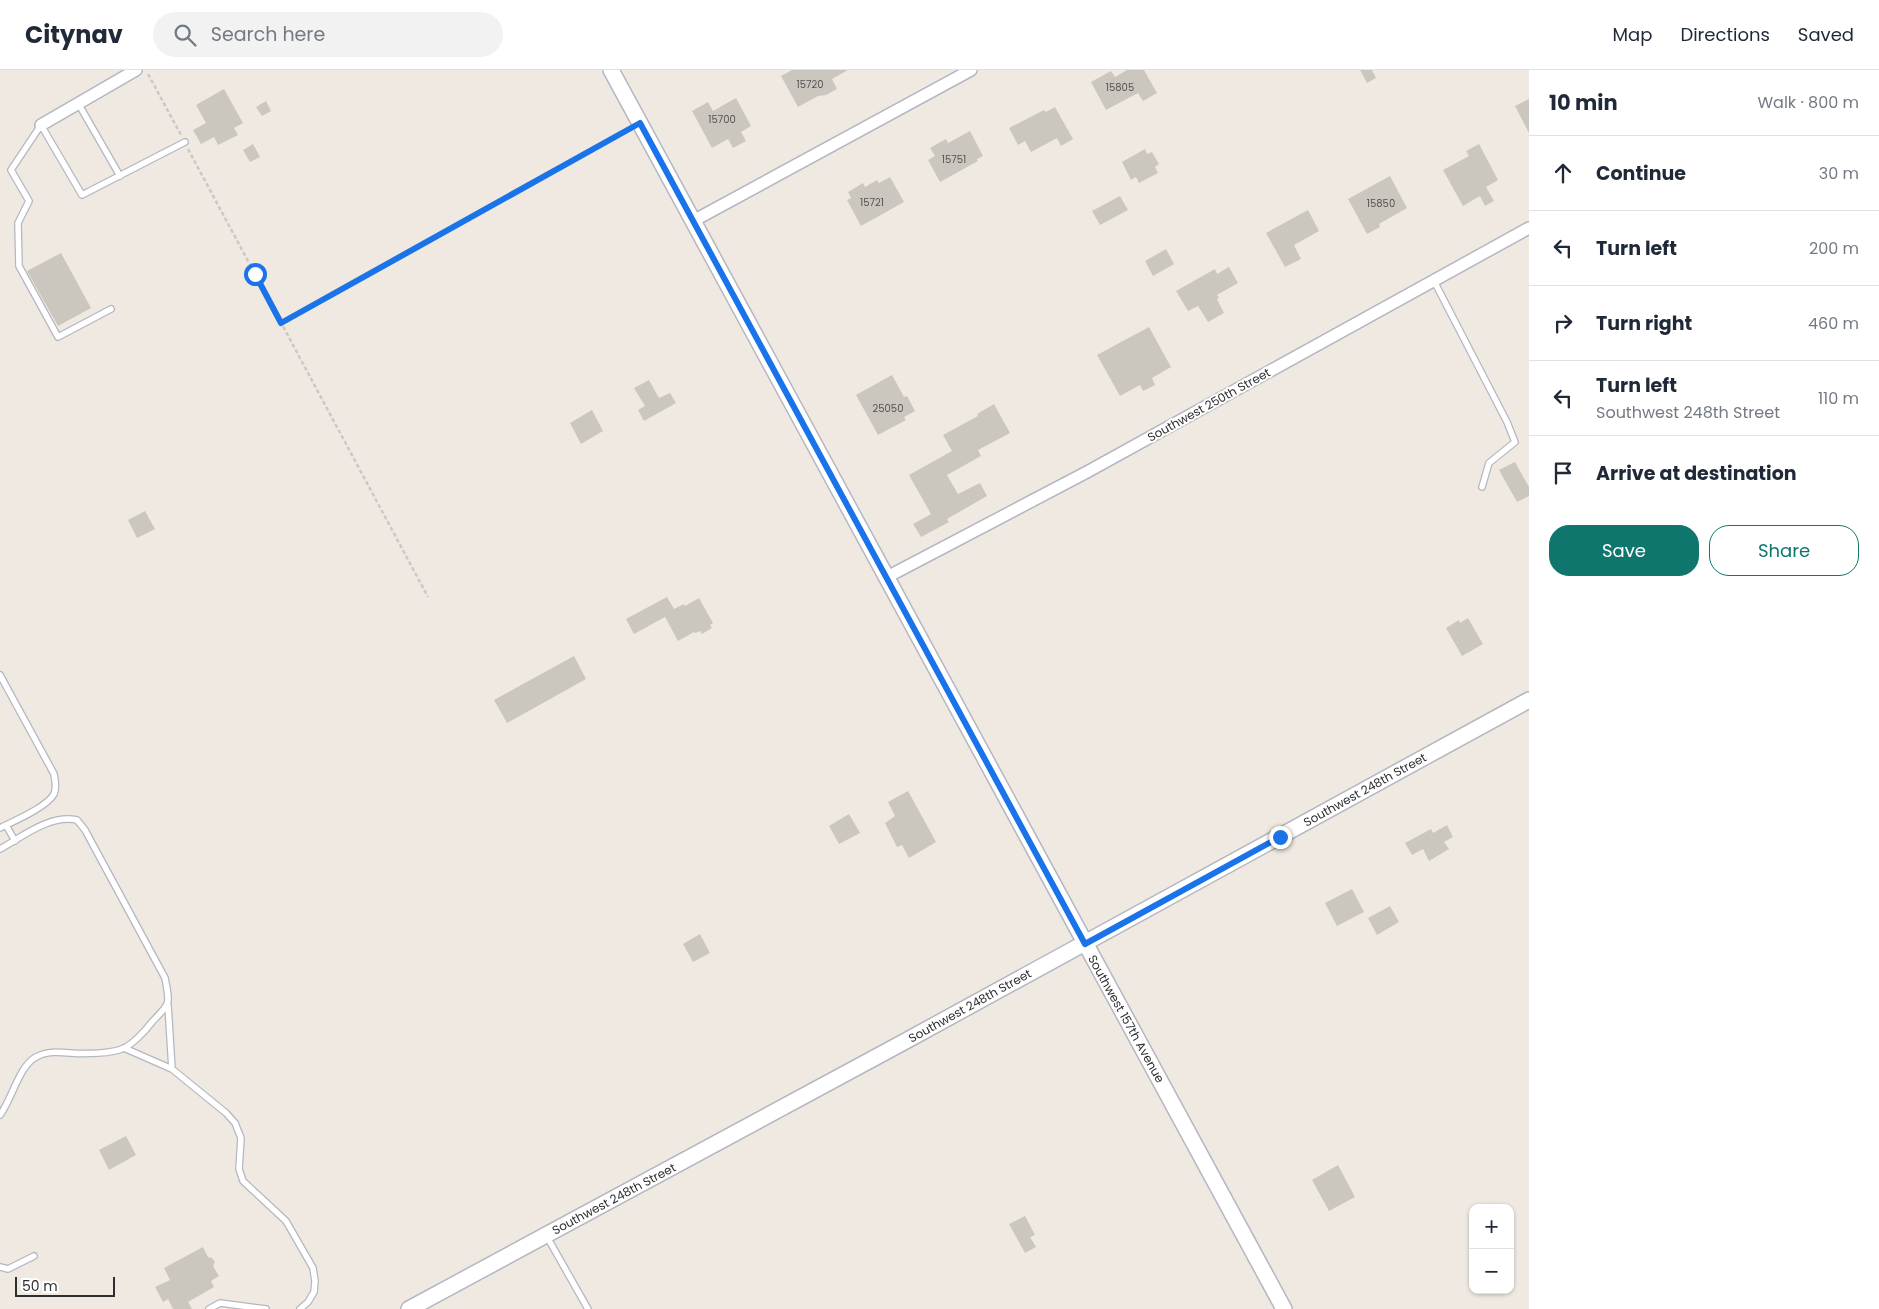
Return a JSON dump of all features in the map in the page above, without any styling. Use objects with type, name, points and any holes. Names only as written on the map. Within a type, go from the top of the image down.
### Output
[{"type":"street","points":[[41,125],[136,70]]},
{"type":"street","name":"Southwest 157th Avenue","points":[[611,70],[1284,1309]]},
{"type":"street","points":[[693,221],[971,70]]},
{"type":"street","name":"Southwest 250th Street","points":[[887,577],[1087,472],[1529,228]]},
{"type":"street","name":"Southwest 248th Street","points":[[409,1309],[1085,944],[1529,700]]},
{"type":"lane","points":[[78,103],[120,176]]},
{"type":"lane","points":[[111,309],[58,337],[19,266],[18,223],[29,201],[11,170],[41,125],[82,195],[184,142]]},
{"type":"lane","points":[[1434,281],[1507,422],[1515,442],[1489,463],[1482,487]]},
{"type":"lane","points":[[0,675],[54,774],[56,785],[53,794],[41,806],[3,827],[15,841]]},
{"type":"lane","points":[[0,849],[50,822],[69,818],[77,820],[85,830],[166,978],[172,1069]]},
{"type":"lane","points":[[0,1115],[22,1072],[36,1057],[54,1052],[88,1053],[124,1048],[147,1028],[168,1005]]},
{"type":"lane","points":[[124,1048],[172,1069],[226,1113],[235,1123],[241,1138],[239,1169],[243,1181],[286,1221],[313,1268],[314,1292],[308,1302],[300,1309]]},
{"type":"lane","points":[[546,1235],[588,1309]]},
{"type":"lane","points":[[0,1267],[8,1269],[34,1256]]},
{"type":"lane","points":[[209,1309],[220,1303],[266,1309]]},
{"type":"path","points":[[146,70],[428,597]]},
{"type":"path","points":[[281,323],[640,123]]},
{"type":"building","points":[[792,70],[848,70],[832,79],[837,89],[826,95],[818,96],[798,107],[781,76]]},
{"type":"building","points":[[1127,70],[1144,70],[1157,93],[1143,101],[1138,93],[1106,110],[1091,82],[1111,71],[1115,77]]},
{"type":"building","points":[[1360,70],[1372,70],[1376,78],[1367,83]]},
{"type":"building","points":[[224,89],[243,123],[234,128],[238,135],[218,145],[214,137],[201,144],[193,130],[206,123],[196,105]]},
{"type":"building","points":[[736,98],[751,126],[741,132],[746,141],[733,148],[728,139],[712,148],[692,111],[708,102],[713,111]]},
{"type":"building","points":[[1529,99],[1529,133],[1515,106]]},
{"type":"building","points":[[266,101],[271,111],[262,116],[256,107]]},
{"type":"building","points":[[1055,107],[1073,139],[1061,146],[1057,138],[1031,152],[1025,141],[1018,145],[1009,128],[1044,110],[1046,112]]},
{"type":"building","points":[[970,131],[983,156],[977,159],[978,161],[940,182],[928,160],[935,156],[930,148],[946,139],[948,143]]},
{"type":"building","points":[[253,144],[260,157],[250,162],[243,150]]},
{"type":"building","points":[[1479,144],[1498,180],[1486,187],[1494,201],[1485,206],[1480,196],[1463,206],[1443,170],[1469,156],[1466,151]]},
{"type":"building","points":[[1145,149],[1147,154],[1152,152],[1159,164],[1155,167],[1158,173],[1139,183],[1136,177],[1131,180],[1122,162]]},
{"type":"building","points":[[1390,176],[1407,208],[1379,224],[1380,227],[1367,234],[1348,199]]},
{"type":"building","points":[[890,177],[904,202],[861,226],[847,200],[851,198],[848,192],[863,183],[865,187],[877,180],[879,183]]},
{"type":"building","points":[[1120,196],[1128,210],[1100,225],[1092,211]]},
{"type":"building","points":[[1308,210],[1319,231],[1294,245],[1301,259],[1285,267],[1266,233]]},
{"type":"building","points":[[1166,249],[1174,264],[1153,276],[1145,261]]},
{"type":"building","points":[[61,253],[91,308],[58,326],[27,271]]},
{"type":"building","points":[[1229,267],[1238,283],[1217,295],[1224,313],[1208,322],[1198,306],[1188,311],[1176,291],[1215,269],[1217,274]]},
{"type":"building","points":[[1149,327],[1171,367],[1152,378],[1155,385],[1143,391],[1140,385],[1120,396],[1097,355]]},
{"type":"building","points":[[892,375],[904,397],[907,396],[915,411],[904,417],[906,420],[878,435],[856,395]]},
{"type":"building","points":[[649,380],[659,398],[670,393],[676,403],[644,421],[638,410],[645,406],[634,388]]},
{"type":"building","points":[[994,404],[1010,433],[978,450],[981,456],[947,475],[958,494],[980,483],[987,496],[947,519],[949,522],[921,537],[913,524],[931,514],[909,475],[952,451],[943,435],[978,416],[977,414]]},
{"type":"building","points":[[592,410],[603,431],[581,444],[570,423]]},
{"type":"building","points":[[1515,462],[1529,487],[1529,496],[1517,502],[1499,470]]},
{"type":"building","points":[[145,511],[155,529],[137,538],[128,520]]},
{"type":"building","points":[[667,597],[674,609],[684,604],[685,606],[699,598],[713,623],[710,625],[712,628],[702,634],[700,631],[694,632],[678,641],[665,617],[634,634],[626,619]]},
{"type":"building","points":[[1468,618],[1483,644],[1462,656],[1446,628],[1459,620],[1460,623]]},
{"type":"building","points":[[574,656],[586,679],[507,723],[494,700]]},
{"type":"building","points":[[908,791],[936,842],[909,858],[902,845],[897,847],[885,823],[895,816],[888,802]]},
{"type":"building","points":[[849,814],[860,833],[839,844],[829,826]]},
{"type":"building","points":[[1447,825],[1453,837],[1444,842],[1449,849],[1429,861],[1423,849],[1412,855],[1405,843],[1431,829],[1433,833]]},
{"type":"building","points":[[1352,889],[1364,912],[1337,926],[1325,903]]},
{"type":"building","points":[[1390,906],[1399,922],[1377,935],[1368,918]]},
{"type":"building","points":[[700,934],[710,953],[693,962],[683,944]]},
{"type":"building","points":[[126,1136],[136,1155],[109,1170],[99,1150]]},
{"type":"building","points":[[1338,1165],[1355,1197],[1329,1211],[1312,1180]]},
{"type":"building","points":[[1025,1216],[1035,1235],[1030,1237],[1036,1247],[1025,1253],[1009,1224]]},
{"type":"building","points":[[203,1247],[208,1257],[212,1258],[215,1262],[213,1266],[219,1276],[211,1281],[214,1287],[188,1302],[192,1309],[173,1309],[168,1299],[163,1302],[155,1287],[170,1280],[164,1268]]},
{"type":"route","points":[[255,274],[281,323],[640,123],[1085,944],[1280,837]]}]
